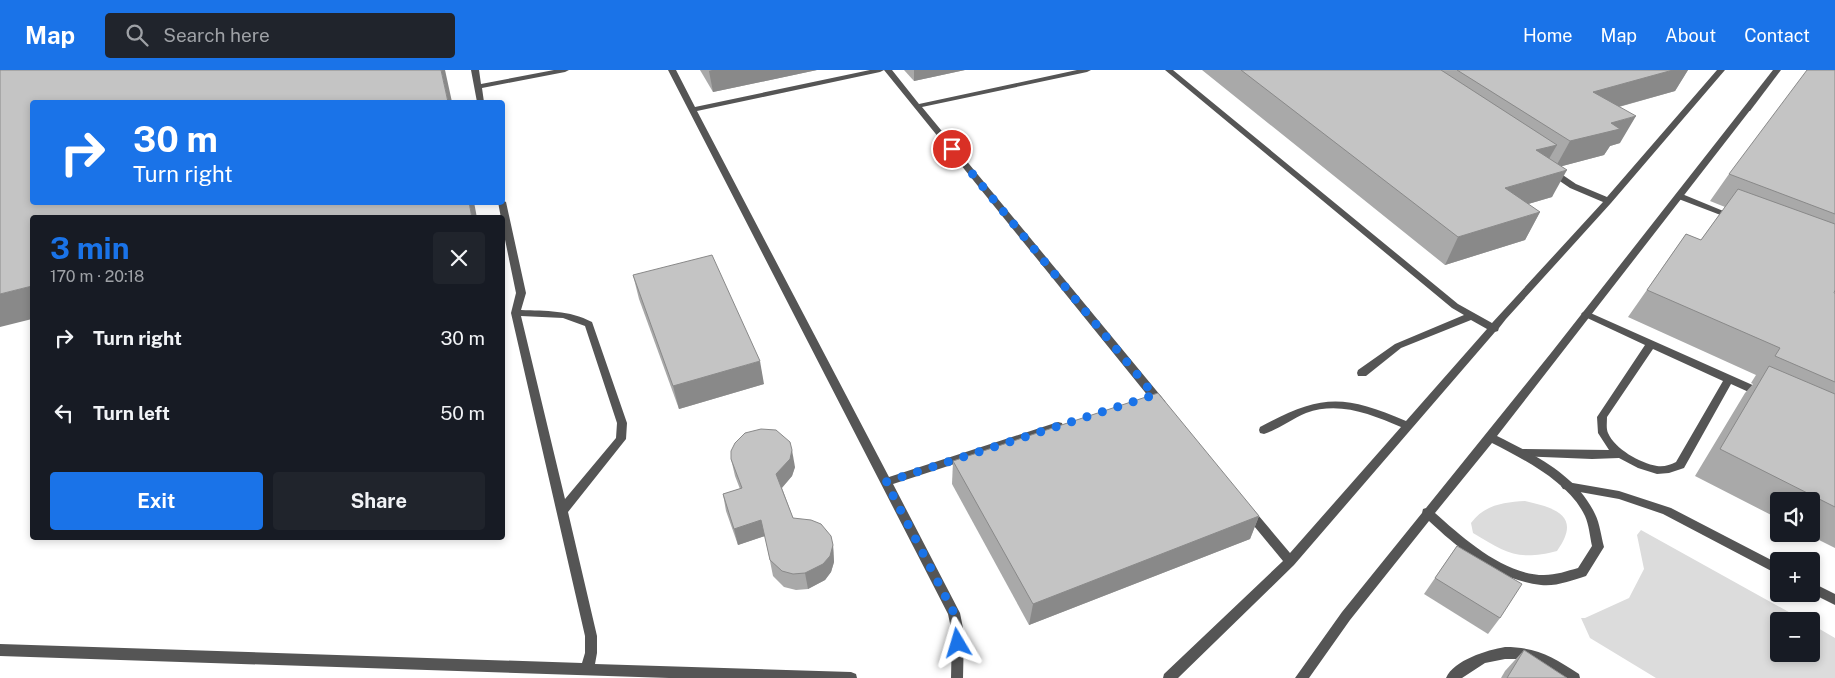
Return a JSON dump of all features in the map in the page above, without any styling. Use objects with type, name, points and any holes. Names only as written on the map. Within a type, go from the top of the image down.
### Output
[{"type":"street","points":[[475,70],[481,100]]},
{"type":"street","points":[[478,87],[565,70]]},
{"type":"street","points":[[672,70],[954,613],[958,633],[957,678]]},
{"type":"street","points":[[694,110],[880,70]]},
{"type":"street","points":[[888,70],[1166,410]]},
{"type":"street","points":[[918,106],[1087,70]]},
{"type":"street","points":[[1169,70],[1455,306],[1495,329]]},
{"type":"street","points":[[1169,678],[1290,561],[1721,70]]},
{"type":"street","points":[[1301,678],[1335,629],[1427,512],[1490,437],[1777,70]]},
{"type":"street","points":[[1540,164],[1573,186],[1608,201]]},
{"type":"street","points":[[1679,196],[1746,222]]},
{"type":"street","points":[[505,216],[521,293],[516,313],[591,636],[591,652],[587,669]]},
{"type":"street","points":[[516,313],[565,314],[579,318],[589,324],[622,423],[621,439],[562,510]]},
{"type":"street","points":[[1586,314],[1773,399]]},
{"type":"street","points":[[1362,374],[1398,346],[1471,316]]},
{"type":"street","points":[[1651,344],[1602,417],[1602,431],[1608,442],[1620,454],[1657,470],[1680,465],[1729,379]]},
{"type":"street","points":[[1139,400],[1154,395]]},
{"type":"street","points":[[1264,430],[1298,411],[1327,404],[1359,406],[1373,410],[1408,426]]},
{"type":"street","points":[[886,482],[1068,423]]},
{"type":"street","points":[[1427,512],[1457,540],[1498,568],[1542,580],[1582,572],[1598,547],[1589,514],[1567,486],[1546,469],[1490,437]]},
{"type":"street","points":[[1521,453],[1592,456],[1620,454]]},
{"type":"street","points":[[1567,486],[1619,495],[1667,511],[1770,565]]},
{"type":"street","points":[[1241,501],[1290,561]]},
{"type":"street","points":[[1820,592],[1835,600]]},
{"type":"street","points":[[0,650],[851,678]]},
{"type":"street","points":[[1452,678],[1468,664],[1489,654],[1518,652],[1542,658],[1574,678]]},
{"type":"shaded area","points":[[1525,501],[1555,511],[1566,522],[1567,529],[1564,539],[1557,551],[1544,554],[1522,555],[1495,546],[1473,533],[1471,523],[1488,508],[1510,502]]},
{"type":"shaded area","points":[[1641,530],[1789,612],[1770,612],[1770,662],[1820,662],[1820,629],[1835,638],[1835,678],[1656,678],[1590,638],[1581,618],[1585,618],[1629,598],[1644,569],[1637,535]]},
{"type":"building","points":[[0,70],[441,70],[448,100],[30,100],[30,205],[470,205],[471,215],[30,215],[30,286],[0,294]]},
{"type":"building","points":[[1241,70],[1441,70],[1557,145],[1536,150],[1567,170],[1505,188],[1540,212],[1458,237]]},
{"type":"building","points":[[1457,70],[1673,70],[1593,92],[1636,116],[1611,123],[1620,129],[1570,141]]},
{"type":"building","points":[[1807,70],[1835,70],[1835,214],[1729,174]]},
{"type":"building","points":[[1738,189],[1835,224],[1835,382],[1775,356],[1780,348],[1647,290],[1686,234],[1701,240]]},
{"type":"building","points":[[712,255],[760,361],[673,386],[633,275]]},
{"type":"building","points":[[1769,366],[1835,394],[1835,507],[1820,499],[1820,492],[1805,492],[1720,449]]},
{"type":"building","points":[[1158,393],[1259,516],[1033,604],[953,461]]},
{"type":"building","points":[[761,429],[776,430],[790,442],[792,450],[790,459],[776,474],[793,518],[811,520],[821,524],[831,536],[833,545],[830,556],[823,564],[805,573],[793,574],[782,571],[770,560],[761,520],[734,529],[723,494],[742,488],[731,459],[731,451],[735,443],[745,433]]},
{"type":"building","points":[[1457,546],[1522,584],[1500,618],[1435,578]]},
{"type":"building","points":[[1524,650],[1567,678],[1507,678]]},
{"type":"route","points":[[952,149],[1154,395],[886,482],[954,613],[958,643]]}]
